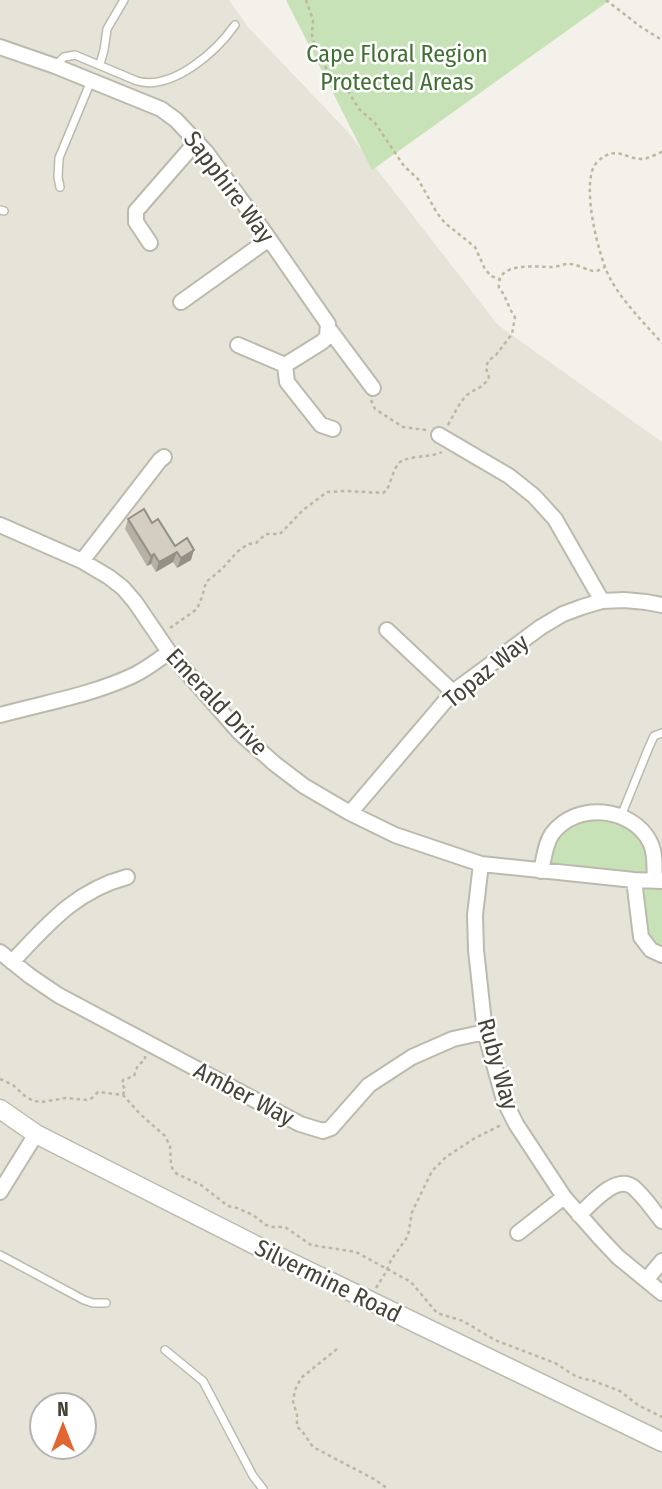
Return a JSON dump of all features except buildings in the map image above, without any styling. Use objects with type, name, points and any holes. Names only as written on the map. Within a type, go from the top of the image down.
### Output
[{"type":"street","name":"Sapphire Way","points":[[0,47],[161,109],[176,120],[213,160],[322,314],[329,329],[373,388]]},
{"type":"street","points":[[150,243],[136,222],[136,211],[197,141]]},
{"type":"street","points":[[181,302],[269,239]]},
{"type":"street","points":[[285,365],[322,342],[329,329]]},
{"type":"street","points":[[239,345],[285,365]]},
{"type":"street","points":[[285,365],[287,382],[321,425],[334,429]]},
{"type":"street","points":[[443,437],[509,476],[534,496],[555,519],[602,601]]},
{"type":"street","points":[[82,561],[164,457]]},
{"type":"street","name":"Emerald Drive","points":[[0,525],[82,561],[109,577],[135,602],[169,652],[239,732],[304,786],[350,813],[395,835],[481,864],[659,881]]},
{"type":"street","name":"Topaz Way","points":[[350,813],[453,692],[541,627],[563,614],[602,601],[624,600],[662,606]]},
{"type":"street","points":[[387,630],[453,692]]},
{"type":"street","points":[[0,715],[106,687],[133,676],[169,652]]},
{"type":"street","points":[[541,871],[548,841],[557,828],[568,820],[595,811],[621,817],[632,823],[650,841],[659,881]]},
{"type":"street","name":"Ruby Way","points":[[481,864],[475,915],[485,1032],[513,1119],[564,1197],[579,1215],[618,1257],[662,1293]]},
{"type":"street","points":[[6,957],[73,902],[101,886],[127,877]]},
{"type":"street","points":[[634,880],[641,937],[651,950],[662,955]]},
{"type":"street","name":"Amber Way","points":[[6,957],[58,995],[300,1124],[323,1131],[337,1122],[369,1085],[412,1057],[453,1039],[485,1032]]},
{"type":"street","name":"Silvermine Road","points":[[0,1109],[36,1133],[267,1251],[662,1442]]},
{"type":"street","points":[[0,1192],[36,1133]]},
{"type":"street","points":[[579,1215],[611,1187],[626,1184],[633,1187],[662,1221]]},
{"type":"street","points":[[518,1233],[564,1197]]},
{"type":"street","points":[[647,1279],[662,1261]]},
{"type":"lane","points":[[100,64],[107,29],[124,0]]},
{"type":"lane","points":[[55,66],[64,57],[75,55],[137,81],[162,82],[173,78],[214,49],[235,25]]},
{"type":"lane","points":[[60,187],[59,158],[91,81]]},
{"type":"lane","points":[[621,817],[654,736],[662,733]]},
{"type":"lane","points":[[0,1255],[84,1300],[106,1303]]},
{"type":"lane","points":[[165,1350],[203,1381],[253,1476],[263,1489]]},
{"type":"path","points":[[306,0],[313,20],[314,44],[328,72],[343,83],[359,109],[375,123],[404,166],[418,178],[437,214],[475,247],[485,269],[491,276],[499,279]]},
{"type":"path","points":[[606,0],[662,40]]},
{"type":"path","points":[[662,152],[643,159],[618,152],[608,155],[596,163],[589,180],[591,212],[610,279],[625,301],[662,342]]},
{"type":"path","points":[[159,636],[197,609],[206,582],[237,552],[248,544],[256,543],[266,534],[280,534],[303,510],[327,492],[383,492],[387,490],[396,466],[402,460],[441,454],[443,437],[461,401],[474,389],[485,385],[489,377],[486,368],[488,361],[512,334],[515,317],[499,288],[499,279],[503,274],[509,270],[533,265],[552,267],[568,264],[596,271],[605,267]]},
{"type":"path","points":[[373,388],[371,402],[375,409],[403,427],[443,437]]},
{"type":"path","points":[[123,1095],[123,1080],[134,1076],[138,1065],[145,1060],[142,1052],[147,1043]]},
{"type":"path","points":[[0,1079],[34,1101],[66,1098],[87,1100],[98,1092],[123,1095],[164,1136],[170,1146],[171,1164],[177,1174],[194,1180],[228,1206],[253,1215],[266,1225],[285,1227],[311,1245],[356,1252],[411,1282],[438,1313],[463,1321],[519,1350],[555,1363],[577,1377],[620,1391],[638,1405],[662,1417]]},
{"type":"path","points":[[370,1301],[391,1260],[408,1236],[412,1212],[432,1171],[446,1157],[483,1132],[513,1119]]},
{"type":"path","points":[[337,1349],[301,1378],[293,1401],[297,1415],[296,1427],[313,1447],[388,1489]]},
{"type":"shaded area","points":[[0,0],[229,0],[248,27],[347,131],[498,325],[662,442],[662,1489],[0,1489]]},
{"type":"green space","name":"Cape Floral Region Protected Areas","points":[[286,0],[610,0],[372,170]]},
{"type":"green space","points":[[603,815],[630,827],[648,842],[651,880],[543,869],[553,833],[580,819]]},
{"type":"green space","points":[[662,886],[662,955],[649,947],[642,899],[646,887]]}]
